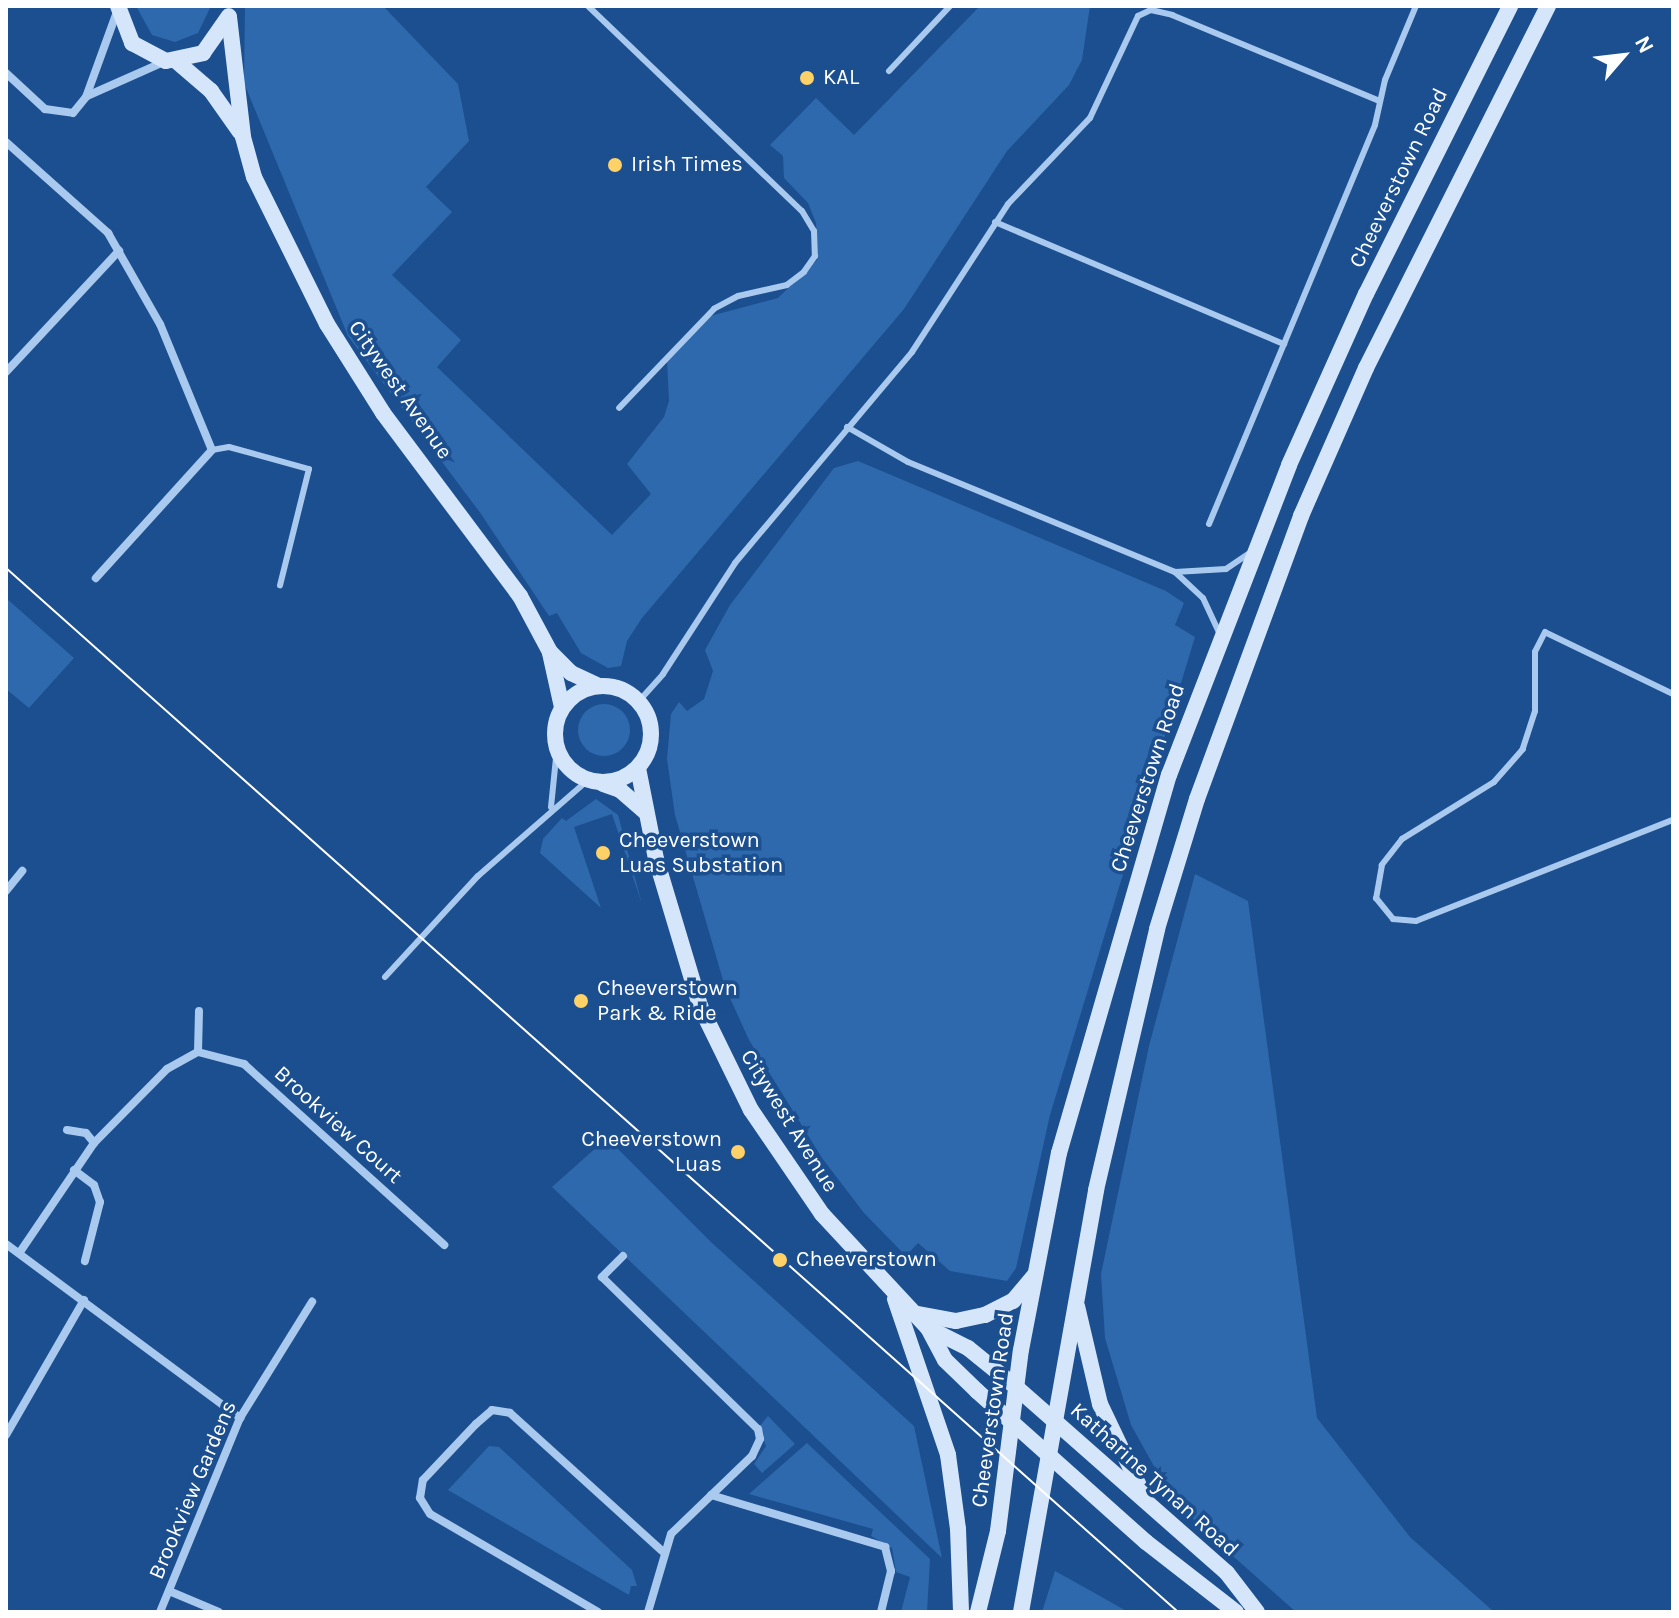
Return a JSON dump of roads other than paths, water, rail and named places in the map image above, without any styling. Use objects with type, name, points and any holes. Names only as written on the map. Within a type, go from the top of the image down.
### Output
[{"type":"main road","name":"Cheeverstown Road","points":[[978,1612],[998,1531],[1016,1387],[1059,1153],[1091,1034],[1169,775],[1254,550],[1366,294],[1510,6]]},
{"type":"main road","points":[[1021,1612],[1075,1292],[1157,929],[1261,615],[1366,368],[1548,6]]},
{"type":"main road","name":"Citywest Avenue","points":[[118,8],[132,43],[171,60],[211,91],[243,137]]},
{"type":"main road","points":[[171,60],[203,53],[230,12]]},
{"type":"main road","name":"Citywest Avenue","points":[[230,12],[243,137],[283,245],[327,324],[383,413],[488,549],[550,652],[571,673],[597,685]]},
{"type":"main road","name":"Citywest Avenue","points":[[550,652],[562,707]]},
{"type":"main road","points":[[594,781],[638,768],[651,742],[647,713],[639,701],[627,691],[597,685],[572,697],[562,707],[555,734],[557,748],[565,763],[594,781],[620,790],[644,811]]},
{"type":"main road","name":"Citywest Avenue","points":[[638,768],[644,811],[680,953],[725,1062],[822,1214],[894,1295],[928,1328],[968,1348],[1016,1387]]},
{"type":"main road","points":[[912,1313],[956,1321],[985,1315],[1013,1301],[1035,1274]]},
{"type":"main road","points":[[1075,1292],[1100,1404],[1149,1505]]},
{"type":"main road","points":[[894,1295],[945,1443],[958,1529],[961,1612]]},
{"type":"main road","name":"Citywest Avenue","points":[[928,1328],[945,1360],[1049,1454]]},
{"type":"main road","name":"Katharine Tynan Road","points":[[1016,1387],[1227,1573],[1257,1612]]},
{"type":"main road","points":[[1049,1454],[1146,1542],[1236,1612]]},
{"type":"street","points":[[6,73],[45,109],[73,113],[86,97],[118,8]]},
{"type":"street","points":[[86,97],[171,60]]},
{"type":"street","points":[[6,142],[108,233],[160,324],[212,450],[96,578]]},
{"type":"street","points":[[6,372],[119,251]]},
{"type":"street","points":[[6,891],[22,871]]},
{"type":"street","points":[[20,1252],[94,1143],[167,1069],[198,1052],[199,1011]]},
{"type":"street","name":"Brookview Court","points":[[198,1052],[244,1064],[444,1245]]},
{"type":"street","points":[[67,1130],[86,1133],[94,1143]]},
{"type":"street","points":[[74,1170],[94,1185],[100,1202],[85,1261]]},
{"type":"street","points":[[6,1244],[84,1300],[148,1354],[240,1418]]},
{"type":"street","points":[[623,1256],[602,1277],[758,1429],[758,1449],[671,1534],[662,1551],[648,1612]]},
{"type":"street","points":[[6,1435],[84,1300]]},
{"type":"street","name":"Brookview Gardens","points":[[160,1612],[240,1418],[312,1302]]},
{"type":"street","points":[[598,1612],[430,1514],[420,1498],[423,1480],[476,1424],[492,1410],[510,1413],[662,1551]]},
{"type":"street","points":[[711,1495],[885,1547],[891,1571],[881,1612]]},
{"type":"street","points":[[169,1591],[219,1612]]},
{"type":"lane","points":[[588,6],[802,211],[814,231],[815,256],[804,272],[787,285],[738,296],[714,309],[619,408]]},
{"type":"lane","points":[[889,71],[950,6]]},
{"type":"lane","points":[[1209,524],[1375,125],[1380,101],[1416,6]]},
{"type":"lane","points":[[639,701],[663,674],[735,563],[912,352],[995,222],[1047,159],[1090,118],[1134,21],[1151,10],[1380,101]]},
{"type":"lane","points":[[995,222],[1284,344]]},
{"type":"lane","points":[[847,427],[895,456],[1175,572],[1203,598],[1220,635]]},
{"type":"lane","points":[[212,450],[229,447],[309,469],[280,585]]},
{"type":"lane","points":[[1175,572],[1226,569],[1254,550]]},
{"type":"lane","points":[[1673,694],[1545,632],[1535,652],[1535,711],[1523,749],[1494,782],[1402,839],[1382,865],[1376,898],[1393,919],[1416,921],[1673,820]]},
{"type":"lane","points":[[551,807],[557,748]]},
{"type":"lane","points":[[385,977],[551,807],[594,781]]},
{"type":"tram line","points":[[6,568],[1178,1612]]},
{"type":"place","name":"KAL","points":[[807,78]]},
{"type":"place","name":"Irish Times","points":[[615,165]]},
{"type":"place","name":"Cheeverstown Luas Substation","points":[[603,853]]},
{"type":"place","name":"Cheeverstown Park & Ride","points":[[581,1001]]},
{"type":"place","name":"Cheeverstown Luas","points":[[738,1152]]},
{"type":"place","name":"Cheeverstown","points":[[780,1260]]}]
